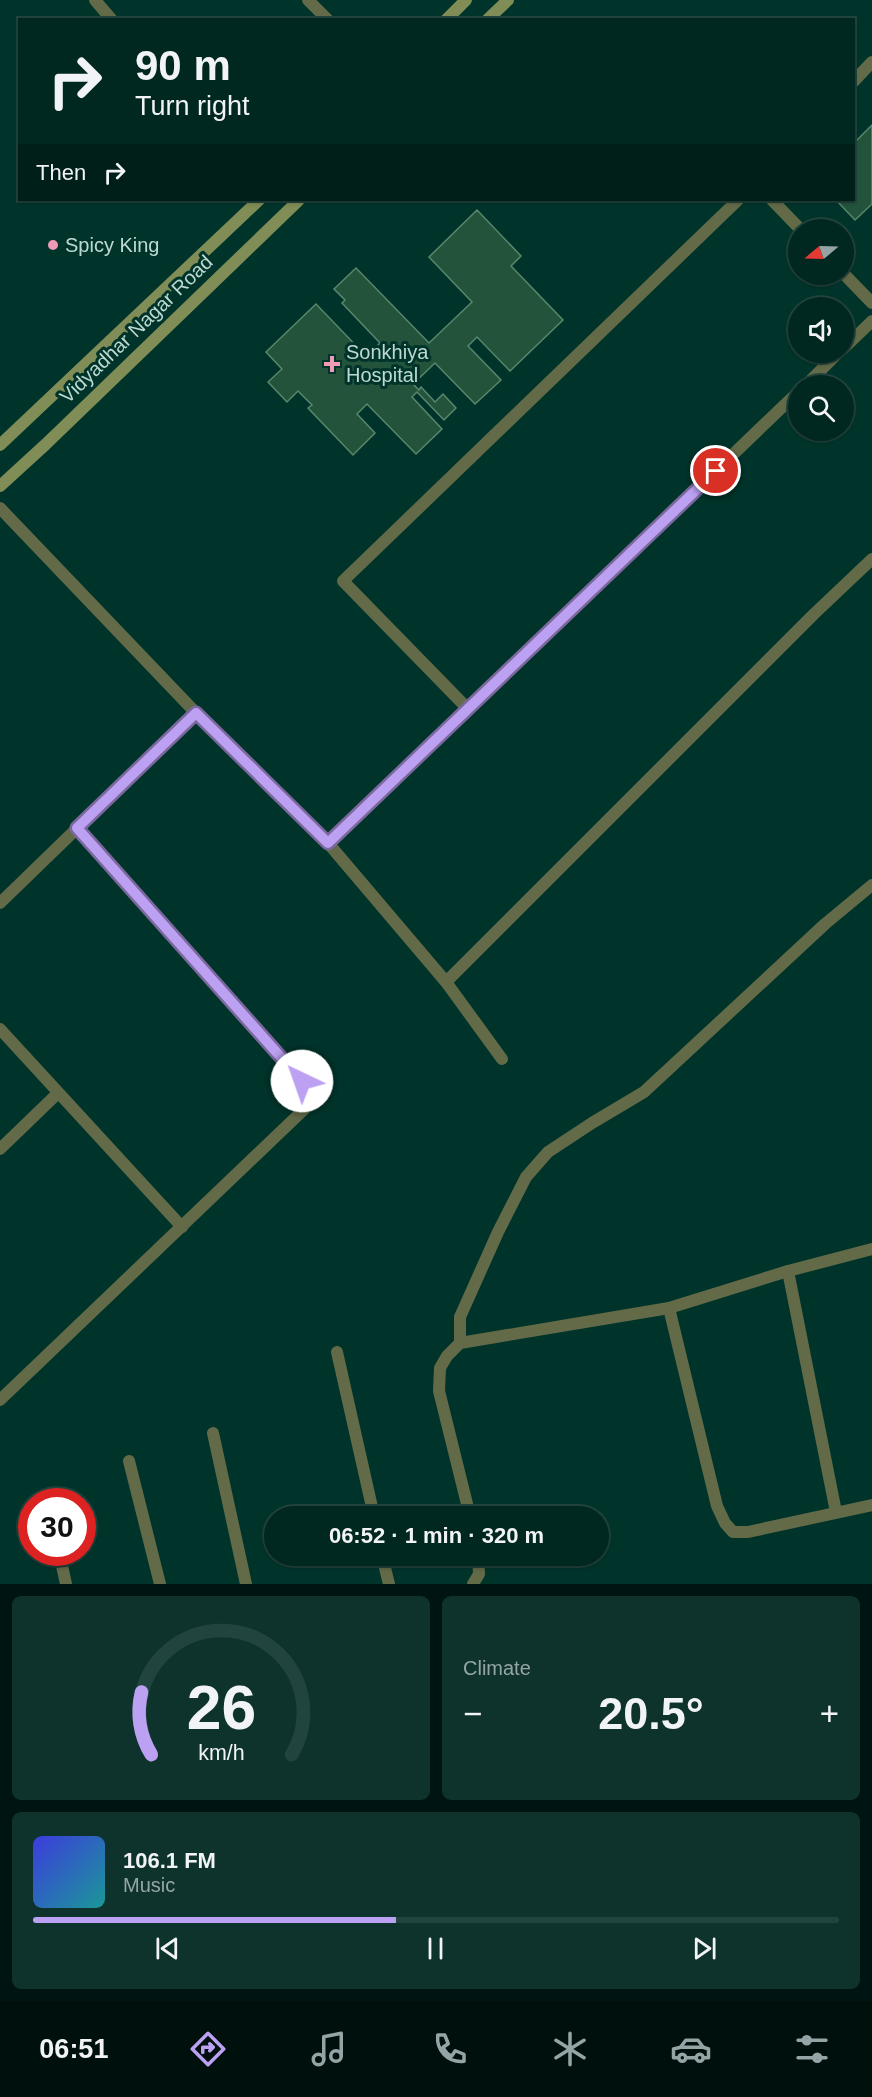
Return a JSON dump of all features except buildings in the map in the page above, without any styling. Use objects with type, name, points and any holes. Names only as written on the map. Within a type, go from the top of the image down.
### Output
[{"type":"main road","points":[[448,18],[466,0]]},
{"type":"main road","points":[[490,18],[508,0]]},
{"type":"main road","name":"Vidyadhar Nagar Road","points":[[0,445],[258,201]]},
{"type":"main road","name":"Vidyadhar Nagar Road","points":[[0,486],[46,444],[292,202]]},
{"type":"street","points":[[95,0],[110,18]]},
{"type":"street","points":[[308,0],[326,18]]},
{"type":"street","points":[[855,80],[872,62]]},
{"type":"street","points":[[468,709],[343,581],[737,201]]},
{"type":"street","points":[[773,201],[790,219]]},
{"type":"street","points":[[854,284],[872,303]]},
{"type":"street","points":[[854,338],[872,321]]},
{"type":"street","points":[[816,375],[828,363]]},
{"type":"street","points":[[328,843],[788,402]]},
{"type":"street","points":[[0,508],[196,713],[328,843],[446,982],[502,1059]]},
{"type":"street","points":[[446,982],[872,559]]},
{"type":"street","points":[[0,903],[196,713]]},
{"type":"street","points":[[0,1400],[317,1098],[77,828]]},
{"type":"street","points":[[460,1343],[460,1317],[498,1232],[526,1177],[548,1152],[591,1123],[644,1092],[809,939],[872,885]]},
{"type":"street","points":[[0,1029],[182,1227]]},
{"type":"street","points":[[0,1149],[58,1093]]},
{"type":"street","points":[[468,1506],[439,1391],[440,1368],[447,1356],[460,1343],[669,1308],[788,1271],[872,1249]]},
{"type":"street","points":[[788,1271],[836,1512]]},
{"type":"street","points":[[669,1308],[717,1506],[725,1523],[733,1532],[748,1532],[872,1504]]},
{"type":"street","points":[[337,1352],[372,1506]]},
{"type":"street","points":[[213,1433],[246,1584]]},
{"type":"street","points":[[129,1461],[160,1584]]},
{"type":"street","points":[[62,1566],[66,1584]]},
{"type":"street","points":[[384,1566],[389,1584]]},
{"type":"street","points":[[473,1584],[479,1574],[479,1566]]},
{"type":"place","name":"Spicy King","points":[[53,245]]},
{"type":"place","name":"Sonkhiya Hospital","points":[[332,364]]},
{"type":"route","points":[[302,1081],[77,828],[196,713],[328,843],[716,471]]}]
